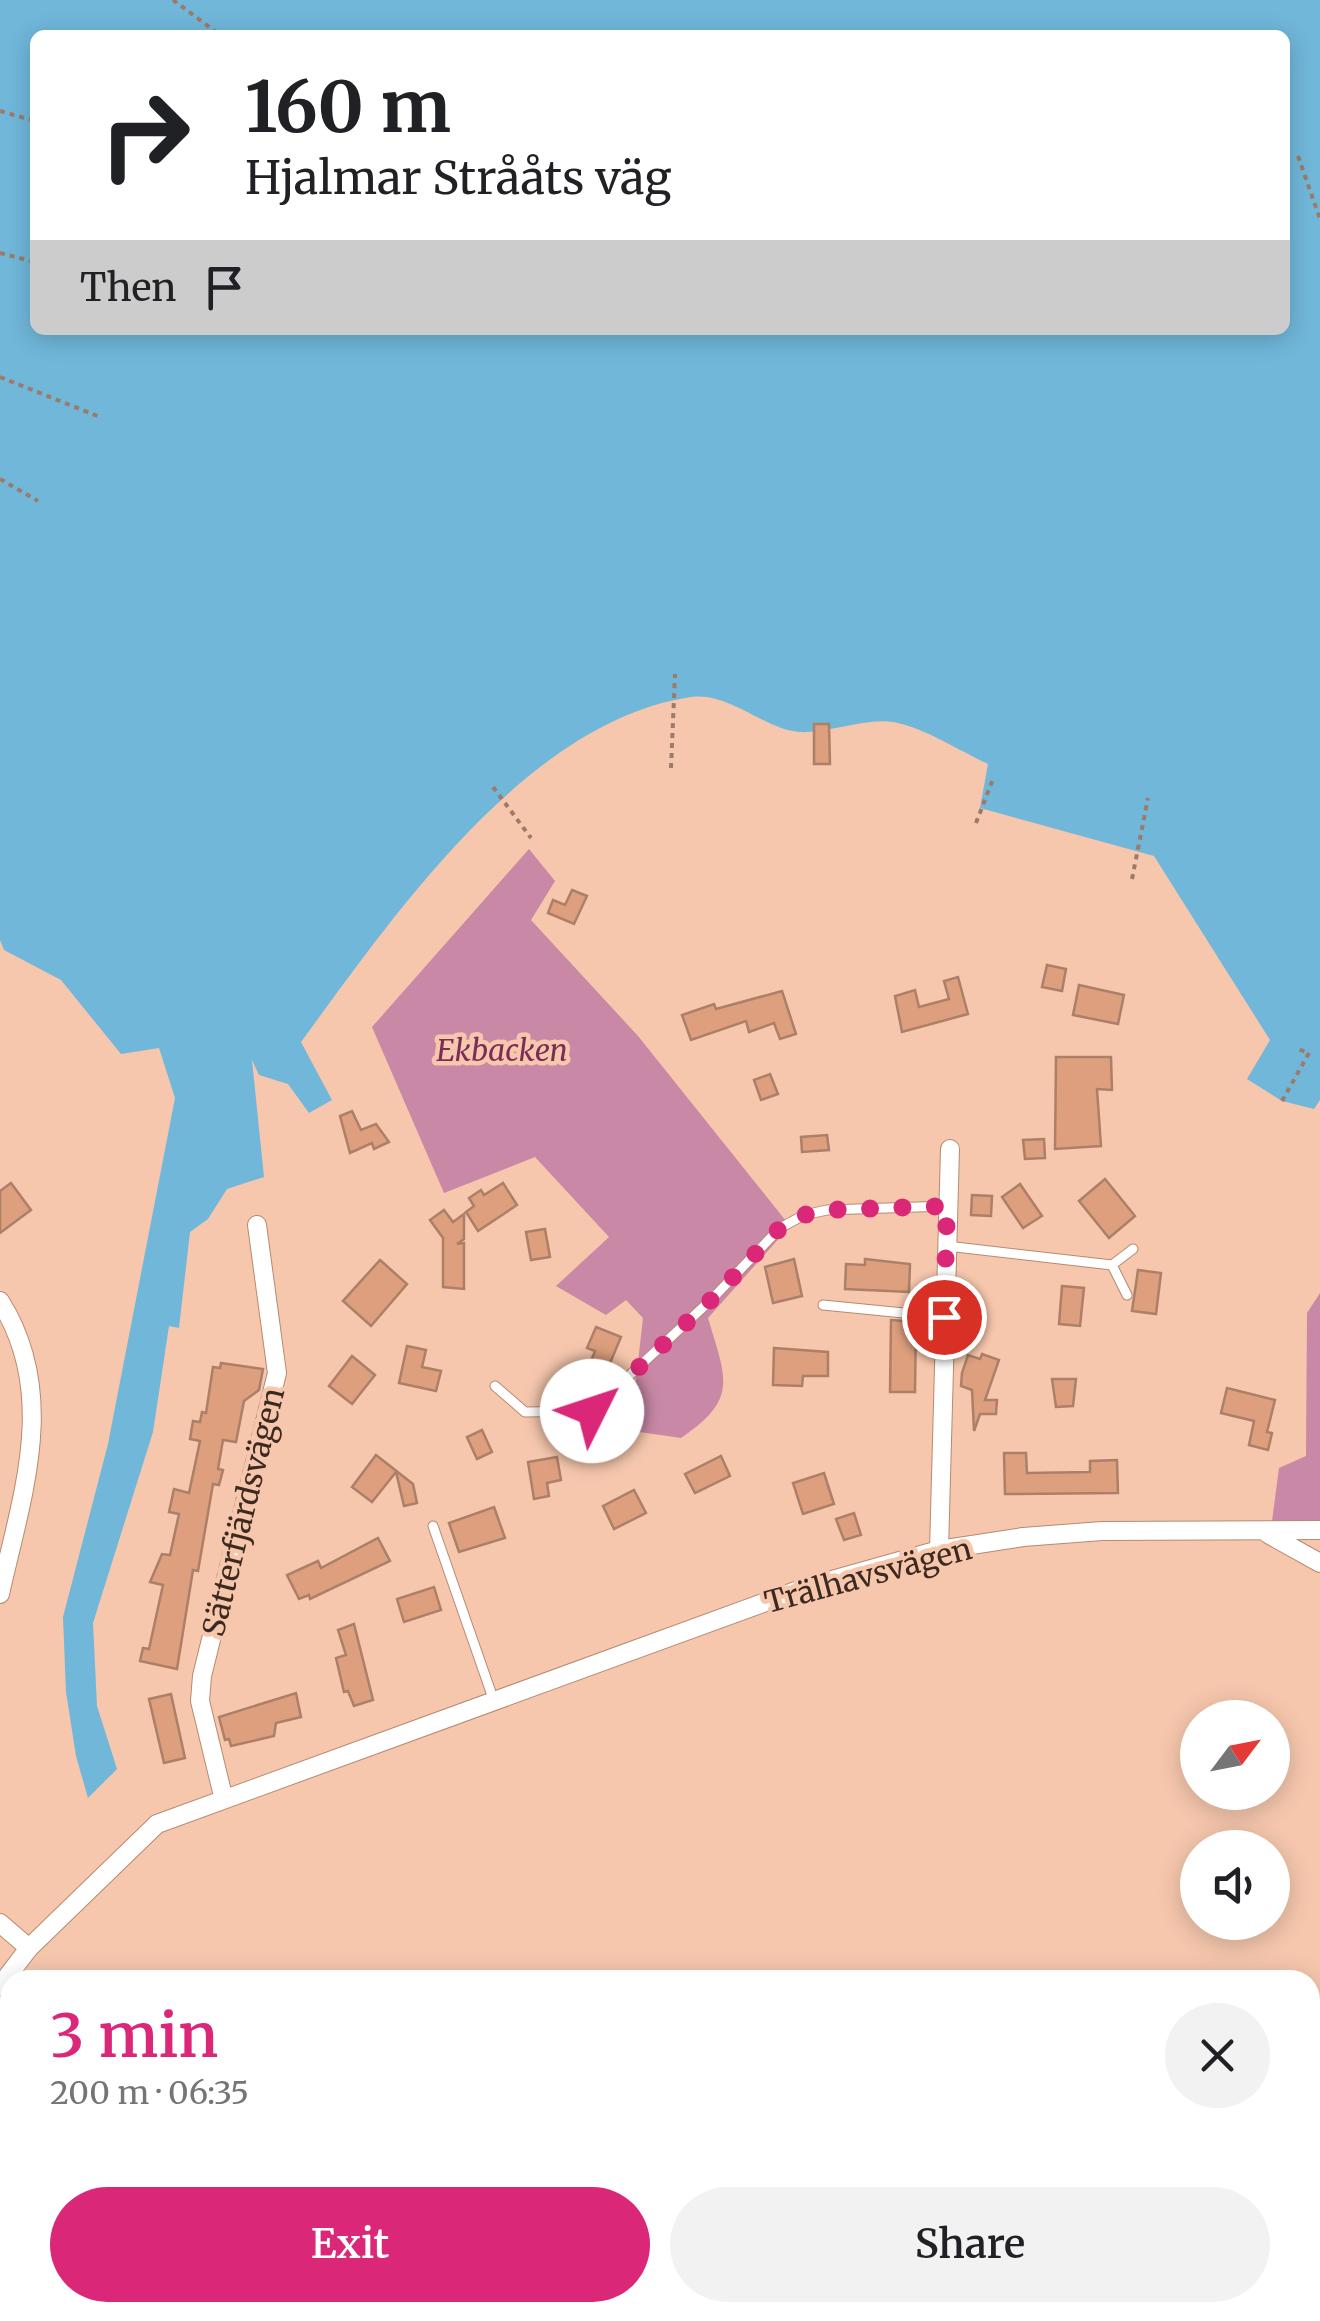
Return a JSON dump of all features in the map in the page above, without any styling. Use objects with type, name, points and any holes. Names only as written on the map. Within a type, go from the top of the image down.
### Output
[{"type":"street","points":[[939,1550],[950,1149]]},
{"type":"street","name":"Sätterfjärdsvägen","points":[[223,1796],[200,1701],[202,1676],[277,1373],[258,1226]]},
{"type":"street","points":[[0,1301],[22,1339],[32,1377],[34,1412],[25,1487],[0,1594]]},
{"type":"street","name":"Trälhavsvägen","points":[[1258,1530],[1292,1544],[1320,1563]]},
{"type":"street","name":"Trälhavsvägen","points":[[13,1970],[30,1948],[157,1824],[223,1796],[804,1588],[939,1550],[1102,1531],[1320,1530]]},
{"type":"street","points":[[0,1923],[30,1948]]},
{"type":"lane","points":[[494,1386],[525,1412],[592,1411],[712,1299],[780,1228],[804,1215],[826,1210],[947,1206]]},
{"type":"lane","points":[[946,1246],[1112,1265],[1132,1249]]},
{"type":"lane","points":[[1112,1265],[1128,1295]]},
{"type":"lane","points":[[823,1305],[944,1317]]},
{"type":"lane","points":[[433,1526],[494,1701]]},
{"type":"path","points":[[173,0],[213,30]]},
{"type":"path","points":[[0,111],[30,120]]},
{"type":"path","points":[[1298,156],[1320,219]]},
{"type":"path","points":[[0,253],[30,261]]},
{"type":"path","points":[[0,376],[100,416]]},
{"type":"path","points":[[0,479],[38,501]]},
{"type":"path","points":[[671,768],[675,674]]},
{"type":"path","points":[[976,823],[993,779]]},
{"type":"path","points":[[492,787],[531,838]]},
{"type":"path","points":[[1132,879],[1148,798]]},
{"type":"path","points":[[1282,1102],[1309,1053],[1295,1048]]},
{"type":"green space","name":"Ekbacken","points":[[529,849],[555,881],[531,920],[638,1036],[790,1226],[708,1318],[720,1357],[723,1386],[712,1411],[681,1438],[612,1428],[634,1397],[643,1318],[626,1300],[606,1315],[556,1286],[609,1237],[535,1157],[444,1193],[372,1027]]},
{"type":"green space","points":[[1320,1293],[1320,1523],[1272,1521],[1279,1468],[1306,1456],[1307,1313]]},
{"type":"water","points":[[0,0],[1320,0],[1320,1100],[1314,1109],[1282,1101],[1247,1079],[1270,1040],[1154,856],[980,808],[988,764],[944,741],[886,721],[799,732],[773,725],[719,700],[691,697],[631,714],[573,744],[519,784],[468,832],[377,939],[301,1042],[332,1100],[309,1113],[288,1084],[259,1075],[252,1060],[264,1177],[227,1189],[208,1219],[190,1232],[179,1328],[169,1326],[153,1432],[93,1623],[97,1706],[117,1769],[88,1798],[76,1756],[66,1692],[63,1617],[108,1444],[175,1098],[159,1048],[121,1054],[61,980],[4,950],[0,940]]},
{"type":"building","points":[[814,724],[829,724],[830,764],[814,764]]},
{"type":"building","points":[[572,890],[587,896],[574,924],[548,913],[553,900],[565,905]]},
{"type":"building","points":[[1047,965],[1066,969],[1062,991],[1042,987]]},
{"type":"building","points":[[958,977],[968,1014],[902,1032],[895,996],[915,990],[919,1007],[949,999],[944,981]]},
{"type":"building","points":[[1079,985],[1124,995],[1118,1024],[1073,1015]]},
{"type":"building","points":[[782,991],[796,1034],[780,1039],[774,1023],[749,1032],[746,1021],[691,1040],[682,1015],[714,1004],[716,1009]]},
{"type":"building","points":[[1056,1057],[1111,1057],[1112,1090],[1097,1089],[1101,1146],[1055,1149]]},
{"type":"building","points":[[770,1074],[778,1094],[761,1100],[754,1080]]},
{"type":"building","points":[[352,1111],[361,1130],[376,1124],[389,1142],[374,1149],[372,1143],[350,1153],[340,1116]]},
{"type":"building","points":[[827,1135],[829,1150],[802,1152],[801,1137]]},
{"type":"building","points":[[1044,1139],[1045,1158],[1025,1159],[1023,1140]]},
{"type":"building","points":[[1105,1179],[1135,1216],[1109,1238],[1079,1201]]},
{"type":"building","points":[[11,1183],[31,1210],[0,1233],[0,1191]]},
{"type":"building","points":[[503,1183],[517,1205],[478,1231],[466,1212],[474,1206],[469,1198],[481,1190],[484,1195]]},
{"type":"building","points":[[1020,1184],[1042,1216],[1023,1228],[1002,1197]]},
{"type":"building","points":[[972,1195],[992,1196],[991,1216],[971,1215]]},
{"type":"building","points":[[444,1210],[453,1222],[464,1214],[464,1239],[457,1244],[464,1243],[464,1289],[443,1287],[443,1238],[430,1220]]},
{"type":"building","points":[[545,1229],[550,1257],[531,1260],[526,1232]]},
{"type":"building","points":[[794,1259],[802,1296],[773,1303],[765,1267]]},
{"type":"building","points":[[865,1259],[910,1264],[909,1292],[845,1289],[846,1264],[865,1265]]},
{"type":"building","points":[[380,1260],[407,1284],[371,1326],[343,1301]]},
{"type":"building","points":[[1138,1270],[1161,1273],[1156,1314],[1132,1311]]},
{"type":"building","points":[[1062,1286],[1084,1288],[1080,1326],[1059,1324]]},
{"type":"building","points":[[891,1320],[916,1322],[915,1392],[890,1392]]},
{"type":"building","points":[[596,1327],[621,1337],[605,1375],[588,1368],[595,1351],[587,1348]]},
{"type":"building","points":[[407,1346],[426,1350],[422,1367],[441,1371],[436,1391],[399,1383]]},
{"type":"building","points":[[774,1348],[828,1352],[828,1376],[803,1376],[802,1386],[773,1385]]},
{"type":"building","points":[[982,1354],[999,1360],[985,1400],[997,1400],[996,1414],[980,1414],[974,1431],[972,1390],[961,1386],[962,1373],[968,1355],[980,1359]]},
{"type":"building","points":[[352,1356],[375,1375],[352,1404],[329,1386]]},
{"type":"building","points":[[221,1363],[263,1369],[259,1390],[244,1401],[236,1442],[223,1440],[218,1469],[223,1470],[219,1485],[213,1484],[198,1571],[193,1570],[177,1669],[140,1661],[143,1648],[149,1649],[163,1585],[150,1582],[162,1554],[170,1555],[179,1514],[169,1512],[174,1489],[189,1493],[200,1441],[190,1439],[193,1421],[200,1422],[202,1412],[206,1413],[213,1367],[220,1368]]},
{"type":"building","points":[[1052,1379],[1076,1379],[1073,1406],[1056,1407]]},
{"type":"building","points":[[1227,1388],[1275,1400],[1267,1432],[1272,1433],[1268,1450],[1249,1445],[1254,1421],[1221,1413]]},
{"type":"building","points":[[482,1430],[492,1452],[477,1459],[467,1437]]},
{"type":"building","points":[[1004,1453],[1026,1453],[1027,1473],[1090,1472],[1090,1461],[1117,1460],[1118,1493],[1005,1494]]},
{"type":"building","points":[[376,1455],[413,1484],[417,1503],[404,1506],[396,1472],[372,1502],[352,1487]]},
{"type":"building","points":[[721,1456],[730,1476],[695,1493],[685,1474]]},
{"type":"building","points":[[557,1457],[561,1480],[547,1483],[549,1496],[534,1499],[528,1462]]},
{"type":"building","points":[[824,1473],[834,1504],[803,1514],[793,1483]]},
{"type":"building","points":[[634,1490],[646,1513],[614,1529],[603,1506]]},
{"type":"building","points":[[494,1507],[505,1538],[459,1552],[449,1523]]},
{"type":"building","points":[[854,1513],[861,1535],[844,1540],[836,1519]]},
{"type":"building","points":[[378,1538],[390,1561],[310,1599],[309,1595],[299,1599],[287,1575],[318,1561],[321,1568]]},
{"type":"building","points":[[434,1587],[441,1610],[404,1622],[397,1599]]},
{"type":"building","points":[[354,1624],[373,1700],[354,1706],[348,1691],[344,1692],[336,1658],[346,1655],[338,1630]]},
{"type":"building","points":[[296,1693],[301,1717],[276,1723],[274,1736],[231,1746],[229,1739],[225,1740],[219,1717]]},
{"type":"building","points":[[171,1694],[185,1758],[164,1763],[149,1699]]},
{"type":"route","points":[[592,1411],[605,1403],[712,1299],[780,1228],[804,1215],[902,1204],[947,1206],[944,1317]]}]
